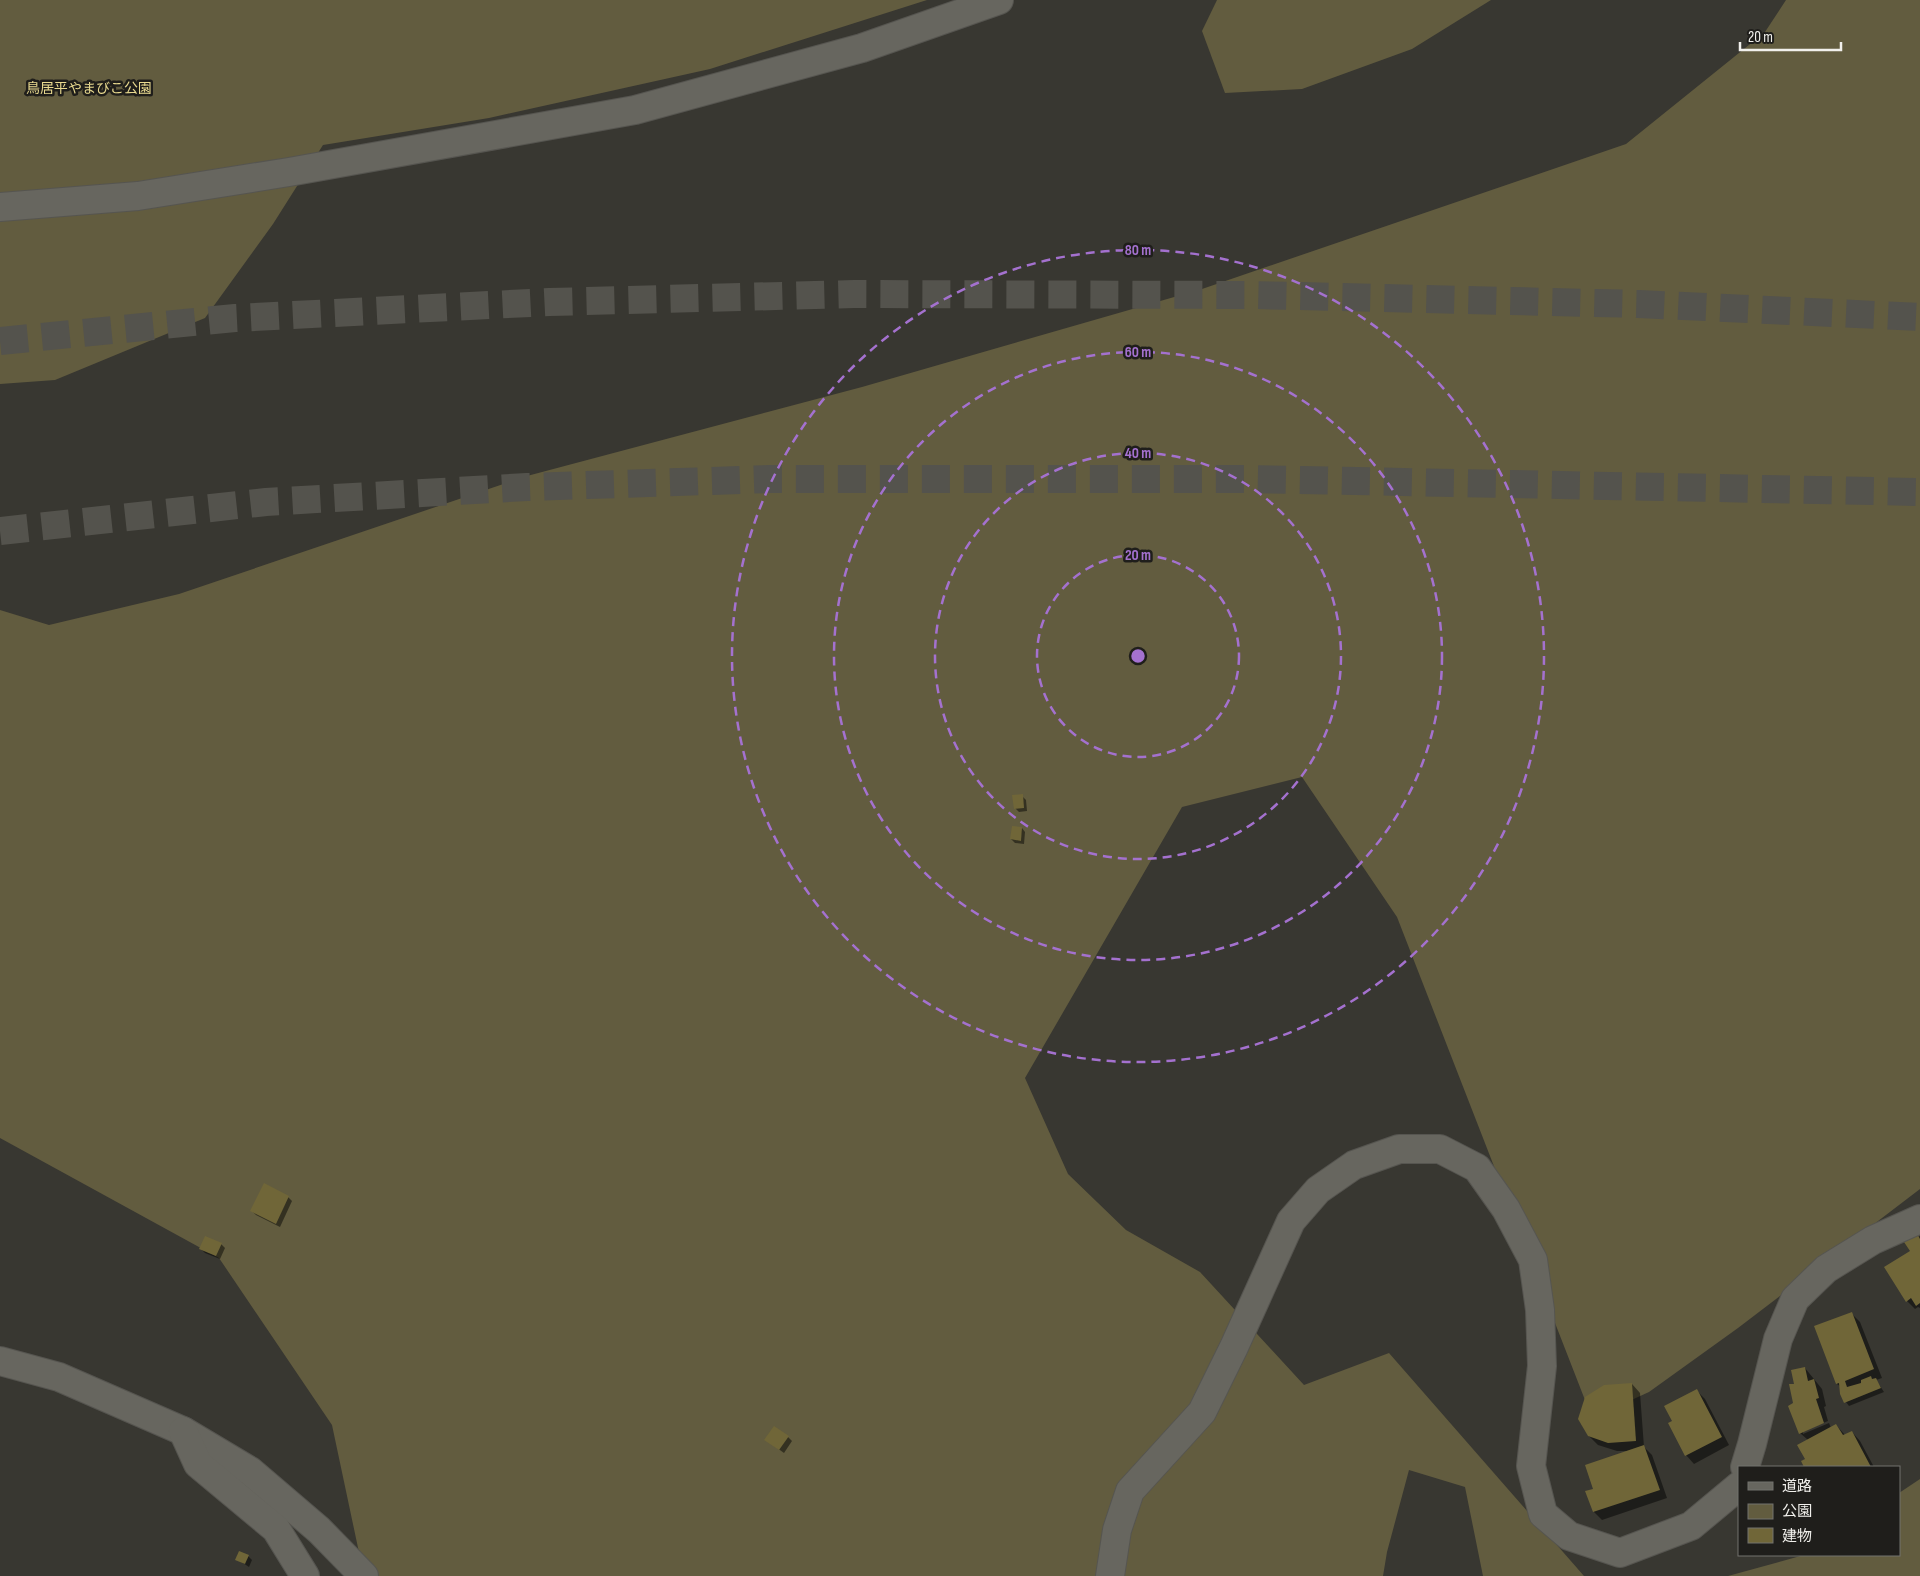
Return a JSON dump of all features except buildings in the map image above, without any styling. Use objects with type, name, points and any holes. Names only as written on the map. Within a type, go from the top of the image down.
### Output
[{"type":"street","points":[[0,207],[138,196],[289,172],[635,110],[862,48],[999,0]]},
{"type":"street","points":[[1110,1576],[1117,1530],[1130,1491],[1202,1412],[1234,1347],[1291,1221],[1318,1190],[1354,1165],[1399,1149],[1440,1150],[1477,1168],[1506,1208],[1533,1260],[1540,1310],[1542,1366],[1531,1466],[1544,1514],[1569,1536],[1620,1553],[1691,1526],[1738,1487]]},
{"type":"street","points":[[1745,1466],[1778,1339],[1795,1299],[1826,1269],[1873,1240],[1920,1219]]},
{"type":"street","points":[[0,1361],[59,1377],[183,1430],[250,1471],[320,1530],[364,1576]]},
{"type":"street","points":[[183,1430],[198,1464],[276,1529],[305,1576]]},
{"type":"green space","name":"鳥居平やまびこ公園","points":[[0,0],[927,0],[710,69],[489,118],[323,145],[273,224],[205,318],[55,380],[0,384]]},
{"type":"green space","points":[[1217,0],[1491,0],[1412,49],[1302,89],[1225,93],[1202,31]]},
{"type":"green space","points":[[1786,0],[1920,0],[1920,1189],[1738,1328],[1649,1392],[1592,1418],[1397,917],[1302,777],[1182,807],[1025,1078],[1068,1174],[1126,1230],[1200,1272],[1304,1385],[1389,1353],[1584,1576],[1483,1576],[1465,1487],[1409,1470],[1387,1552],[1383,1576],[364,1576],[332,1425],[219,1258],[0,1138],[0,610],[49,625],[179,594],[527,476],[862,387],[1202,289],[1626,144],[1765,32]]},
{"type":"green space","points":[[1920,1479],[1920,1576],[1728,1576],[1800,1556],[1900,1556],[1900,1492]]},
{"type":"tunnel","points":[[0,341],[235,318],[549,302],[854,294],[1253,295],[1639,304],[1920,317]]},
{"type":"tunnel","points":[[0,531],[266,502],[527,487],[770,479],[1250,479],[1920,492]]}]
